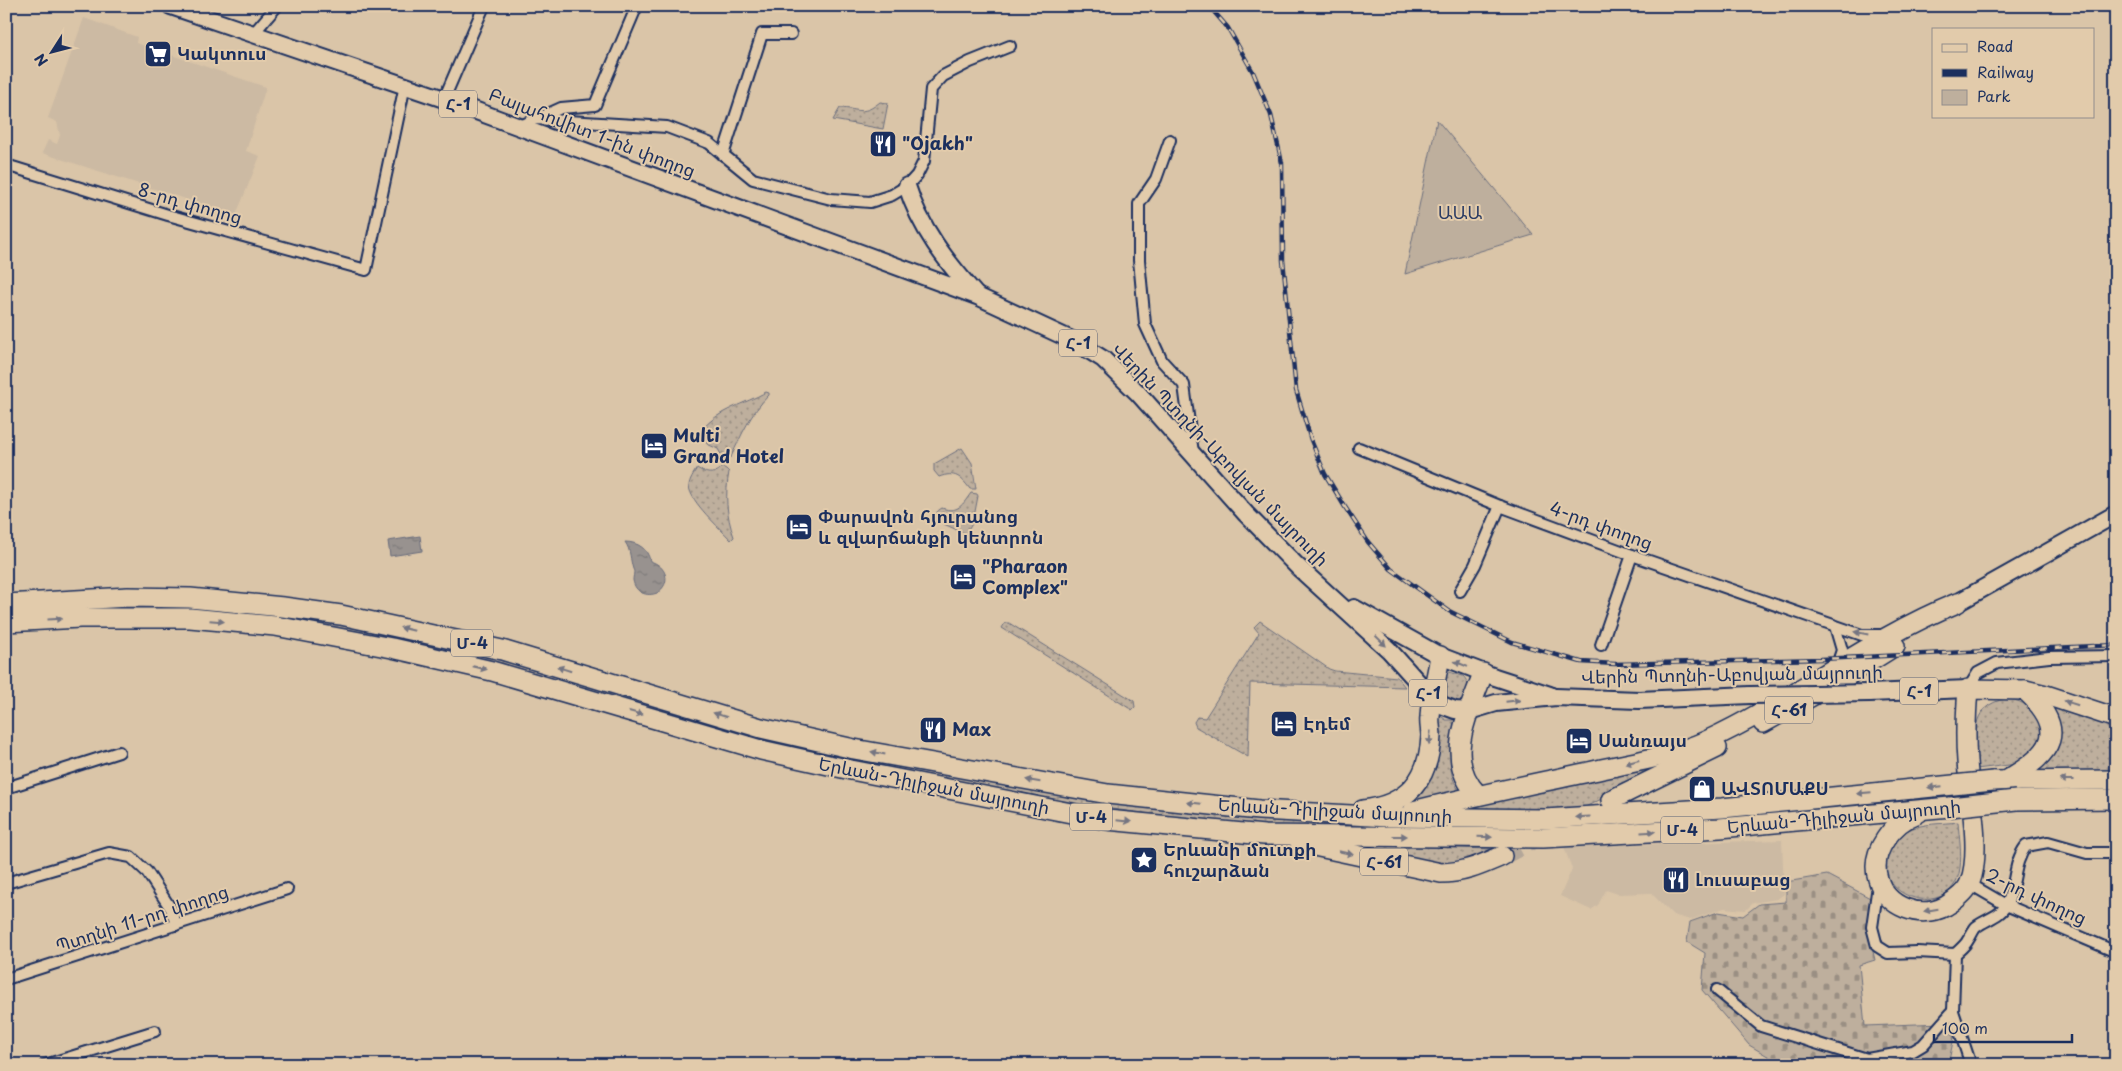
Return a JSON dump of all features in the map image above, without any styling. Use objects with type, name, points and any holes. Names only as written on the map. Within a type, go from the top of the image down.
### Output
[{"type":"highway","name":"Երևան-Դիլիջան մայրուղի","points":[[6,604],[128,597],[190,598],[341,615],[502,650],[761,728],[854,749],[1108,794],[1259,810],[1388,817],[1545,819],[1722,808],[2000,780],[2116,780]]},
{"type":"highway","name":"Հ-61","points":[[1388,817],[1478,795],[1623,765],[1705,742],[1766,709],[1889,635],[1957,603]]},
{"type":"highway","name":"Հ-61","points":[[1610,800],[1792,709],[1934,622],[1957,603]]},
{"type":"highway","name":"Երևան-Դիլիջան մայրուղի","points":[[6,622],[136,617],[190,618],[275,626],[392,648],[492,671],[761,750],[850,770],[1106,820],[1264,835],[1543,838],[1720,828],[2016,800],[2116,799]]},
{"type":"highway","points":[[1340,813],[1366,810],[1400,799],[1419,782],[1428,755],[1433,699],[1440,656]]},
{"type":"highway","points":[[1478,795],[1465,780],[1459,760],[1461,738],[1483,673]]},
{"type":"highway","points":[[1926,809],[1899,823],[1885,840],[1879,852],[1876,866],[1877,878],[1884,892],[1894,903],[1905,909],[1926,912],[1952,902],[1970,884],[1975,852],[1967,760],[1966,722],[1968,688]]},
{"type":"highway","name":"Հ-1","points":[[1968,688],[2025,690],[2116,718]]},
{"type":"highway","points":[[2000,780],[2034,762],[2043,754],[2050,742],[2052,732],[2049,718],[2041,705],[2025,690]]},
{"type":"highway","name":"Հ-61","points":[[1264,835],[1441,874],[1457,873],[1475,868],[1502,856]]},
{"type":"main road","name":"Բալահովիտ 1-ին փողոց","points":[[171,6],[406,85],[743,211]]},
{"type":"main road","points":[[907,186],[913,205],[942,256],[977,296]]},
{"type":"main road","name":"Վերին Պտղնի-Աբովյան մայրուղի","points":[[743,211],[977,296],[1074,341],[1103,359],[1138,393],[1278,547],[1389,650],[1433,699],[1455,710],[1470,711],[1496,703],[1556,698],[1638,700],[1968,688]]},
{"type":"main road","name":"Հ-61","points":[[1957,603],[2116,514]]},
{"type":"main road","name":"Վերին Պտղնի-Աբովյան մայրուղի","points":[[1332,596],[1440,656],[1556,698]]},
{"type":"street","points":[[253,34],[277,6]]},
{"type":"street","points":[[444,99],[484,6]]},
{"type":"street","points":[[520,127],[561,108],[595,105],[636,8]]},
{"type":"street","points":[[723,154],[762,34],[791,34]]},
{"type":"street","points":[[536,119],[667,127],[709,142],[753,180],[831,199],[870,202],[892,195],[907,186],[918,175],[924,161],[930,89],[943,76],[970,62],[1010,46]]},
{"type":"street","name":"8-րդ փողոց","points":[[6,165],[168,215],[366,270],[406,85]]},
{"type":"street","points":[[1170,140],[1156,179],[1140,204],[1140,269],[1144,324],[1162,361],[1184,385],[1193,454]]},
{"type":"street","name":"4-րդ փողոց","points":[[1359,448],[1500,506],[1632,555],[1862,635],[1889,635]]},
{"type":"street","points":[[1460,591],[1475,565],[1500,506]]},
{"type":"street","points":[[1601,645],[1632,555]]},
{"type":"street","points":[[1835,626],[1842,650],[1837,666]]},
{"type":"street","points":[[1968,688],[1978,673],[1997,663],[2049,656],[2116,656]]},
{"type":"street","points":[[6,788],[119,752]]},
{"type":"street","points":[[1972,1065],[1953,1012],[1955,954],[1967,942],[1975,928],[2001,912],[2006,905],[2014,886],[2018,861],[2026,846],[2048,842],[2087,853],[2116,853]]},
{"type":"street","points":[[6,883],[109,853],[131,857],[148,872],[171,909],[176,925]]},
{"type":"street","name":"2-րդ փողոց","points":[[1970,884],[2006,905],[2116,952]]},
{"type":"street","name":"Պտղնի 11-րդ փողոց","points":[[6,979],[287,888]]},
{"type":"street","points":[[1884,892],[1877,892],[1872,927],[1877,946],[1888,953],[1955,954]]},
{"type":"street","points":[[1717,990],[1761,1026],[1867,1059],[1913,1051],[1923,1045],[1953,1012]]},
{"type":"street","points":[[45,1065],[155,1031]]},
{"type":"shaded area","points":[[84,18],[137,37],[136,43],[266,87],[246,151],[260,156],[236,215],[42,153],[48,140],[57,144],[60,135],[57,122],[48,118]]},
{"type":"shaded area","name":"Լուսաբաց","points":[[1782,840],[1784,894],[1777,899],[1753,903],[1746,910],[1724,908],[1690,920],[1673,915],[1651,893],[1618,894],[1606,890],[1598,905],[1591,910],[1560,896],[1572,869],[1564,847]]},
{"type":"green space","points":[[880,102],[888,103],[883,129],[833,120],[840,108],[861,111],[869,109]]},
{"type":"green space","name":"ԱԱԱ","points":[[1437,120],[1533,235],[1405,274]]},
{"type":"green space","points":[[766,392],[769,395],[752,417],[731,457],[723,458],[718,449],[707,444],[702,430],[723,412]]},
{"type":"green space","points":[[962,448],[972,463],[976,489],[970,489],[957,476],[945,475],[939,477],[934,471],[934,464]]},
{"type":"green space","points":[[722,467],[729,472],[727,504],[729,521],[734,537],[731,540],[694,500],[689,486],[697,468],[704,472],[713,473]]},
{"type":"green space","points":[[971,493],[978,496],[973,522],[966,534],[935,520],[935,514],[939,510],[942,508],[952,510],[960,507]]},
{"type":"green space","points":[[124,604],[208,606],[300,616],[411,635],[884,762],[882,770],[725,730],[498,664],[391,638],[307,624],[6,610]]},
{"type":"green space","points":[[1260,621],[1329,669],[1397,677],[1405,687],[1250,683],[1248,757],[1196,727],[1194,722],[1197,717],[1205,718],[1259,633],[1254,627]]},
{"type":"green space","points":[[1005,623],[1009,623],[1134,701],[1135,707],[1132,710],[1002,628]]},
{"type":"green space","points":[[1449,672],[1463,676],[1467,682],[1468,695],[1463,702],[1457,705],[1442,702],[1437,682]]},
{"type":"green space","points":[[2006,699],[2023,703],[2034,713],[2040,728],[2039,745],[2017,764],[1976,769],[1976,725],[1985,708]]},
{"type":"green space","points":[[2043,702],[2116,726],[2116,771],[2037,771],[2050,756]]},
{"type":"green space","points":[[1438,714],[1446,720],[1457,720],[1451,749],[1451,769],[1457,787],[1463,794],[1415,802],[1429,781],[1436,761]]},
{"type":"green space","points":[[1663,758],[1665,768],[1583,808],[1542,811],[1437,809]]},
{"type":"green space","points":[[945,774],[1377,823],[2116,783],[2116,789],[2012,792],[1672,825],[1542,832],[1298,827],[1174,817],[1017,795],[943,782]]},
{"type":"green space","points":[[1958,822],[1961,862],[1954,885],[1943,895],[1929,899],[1914,898],[1901,892],[1891,882],[1886,868],[1889,852],[1896,839],[1904,832],[1914,828]]},
{"type":"green space","points":[[1327,844],[1491,849],[1487,857],[1444,865]]},
{"type":"green space","points":[[1827,875],[1872,899],[1867,927],[1875,960],[1859,965],[1865,1026],[1943,1023],[1954,1037],[1948,1065],[1783,1065],[1749,1045],[1702,990],[1705,953],[1687,942],[1690,922],[1718,912],[1743,916],[1759,904],[1786,902],[1786,882]]},
{"type":"water","points":[[420,536],[422,551],[390,556],[388,541]]},
{"type":"water","points":[[625,542],[634,543],[642,547],[650,561],[656,563],[664,571],[666,575],[665,584],[657,593],[646,594],[636,588],[633,580],[634,571]]},
{"type":"tunnel","points":[[1502,856],[1540,836]]},
{"type":"railway","points":[[1209,6],[1228,28],[1253,72],[1271,115],[1282,163],[1283,260],[1296,390],[1311,440],[1325,474],[1368,542],[1391,569],[1449,611],[1512,642],[1581,662],[1615,664],[1821,659],[2116,645]]},
{"type":"place","name":"Կակտուս","points":[[158,54]]},
{"type":"place","name":"\"Ojakh\"","points":[[883,144]]},
{"type":"place","name":"Multi Grand Hotel","points":[[654,446]]},
{"type":"place","name":"Փարավոն հյուրանոց և զվարճանքի կենտրոն","points":[[799,527]]},
{"type":"place","name":"\"Pharaon Complex\"","points":[[963,577]]},
{"type":"place","name":"Էդեմ","points":[[1284,724]]},
{"type":"place","name":"Max","points":[[933,730]]},
{"type":"place","name":"Սանռայս","points":[[1579,741]]},
{"type":"place","name":"ԱՎՏՈՄԱՔՍ","points":[[1702,789]]},
{"type":"place","name":"Երևանի մուտքի հուշարձան","points":[[1144,860]]},
{"type":"place","name":"Լուսաբաց","points":[[1676,880]]}]
